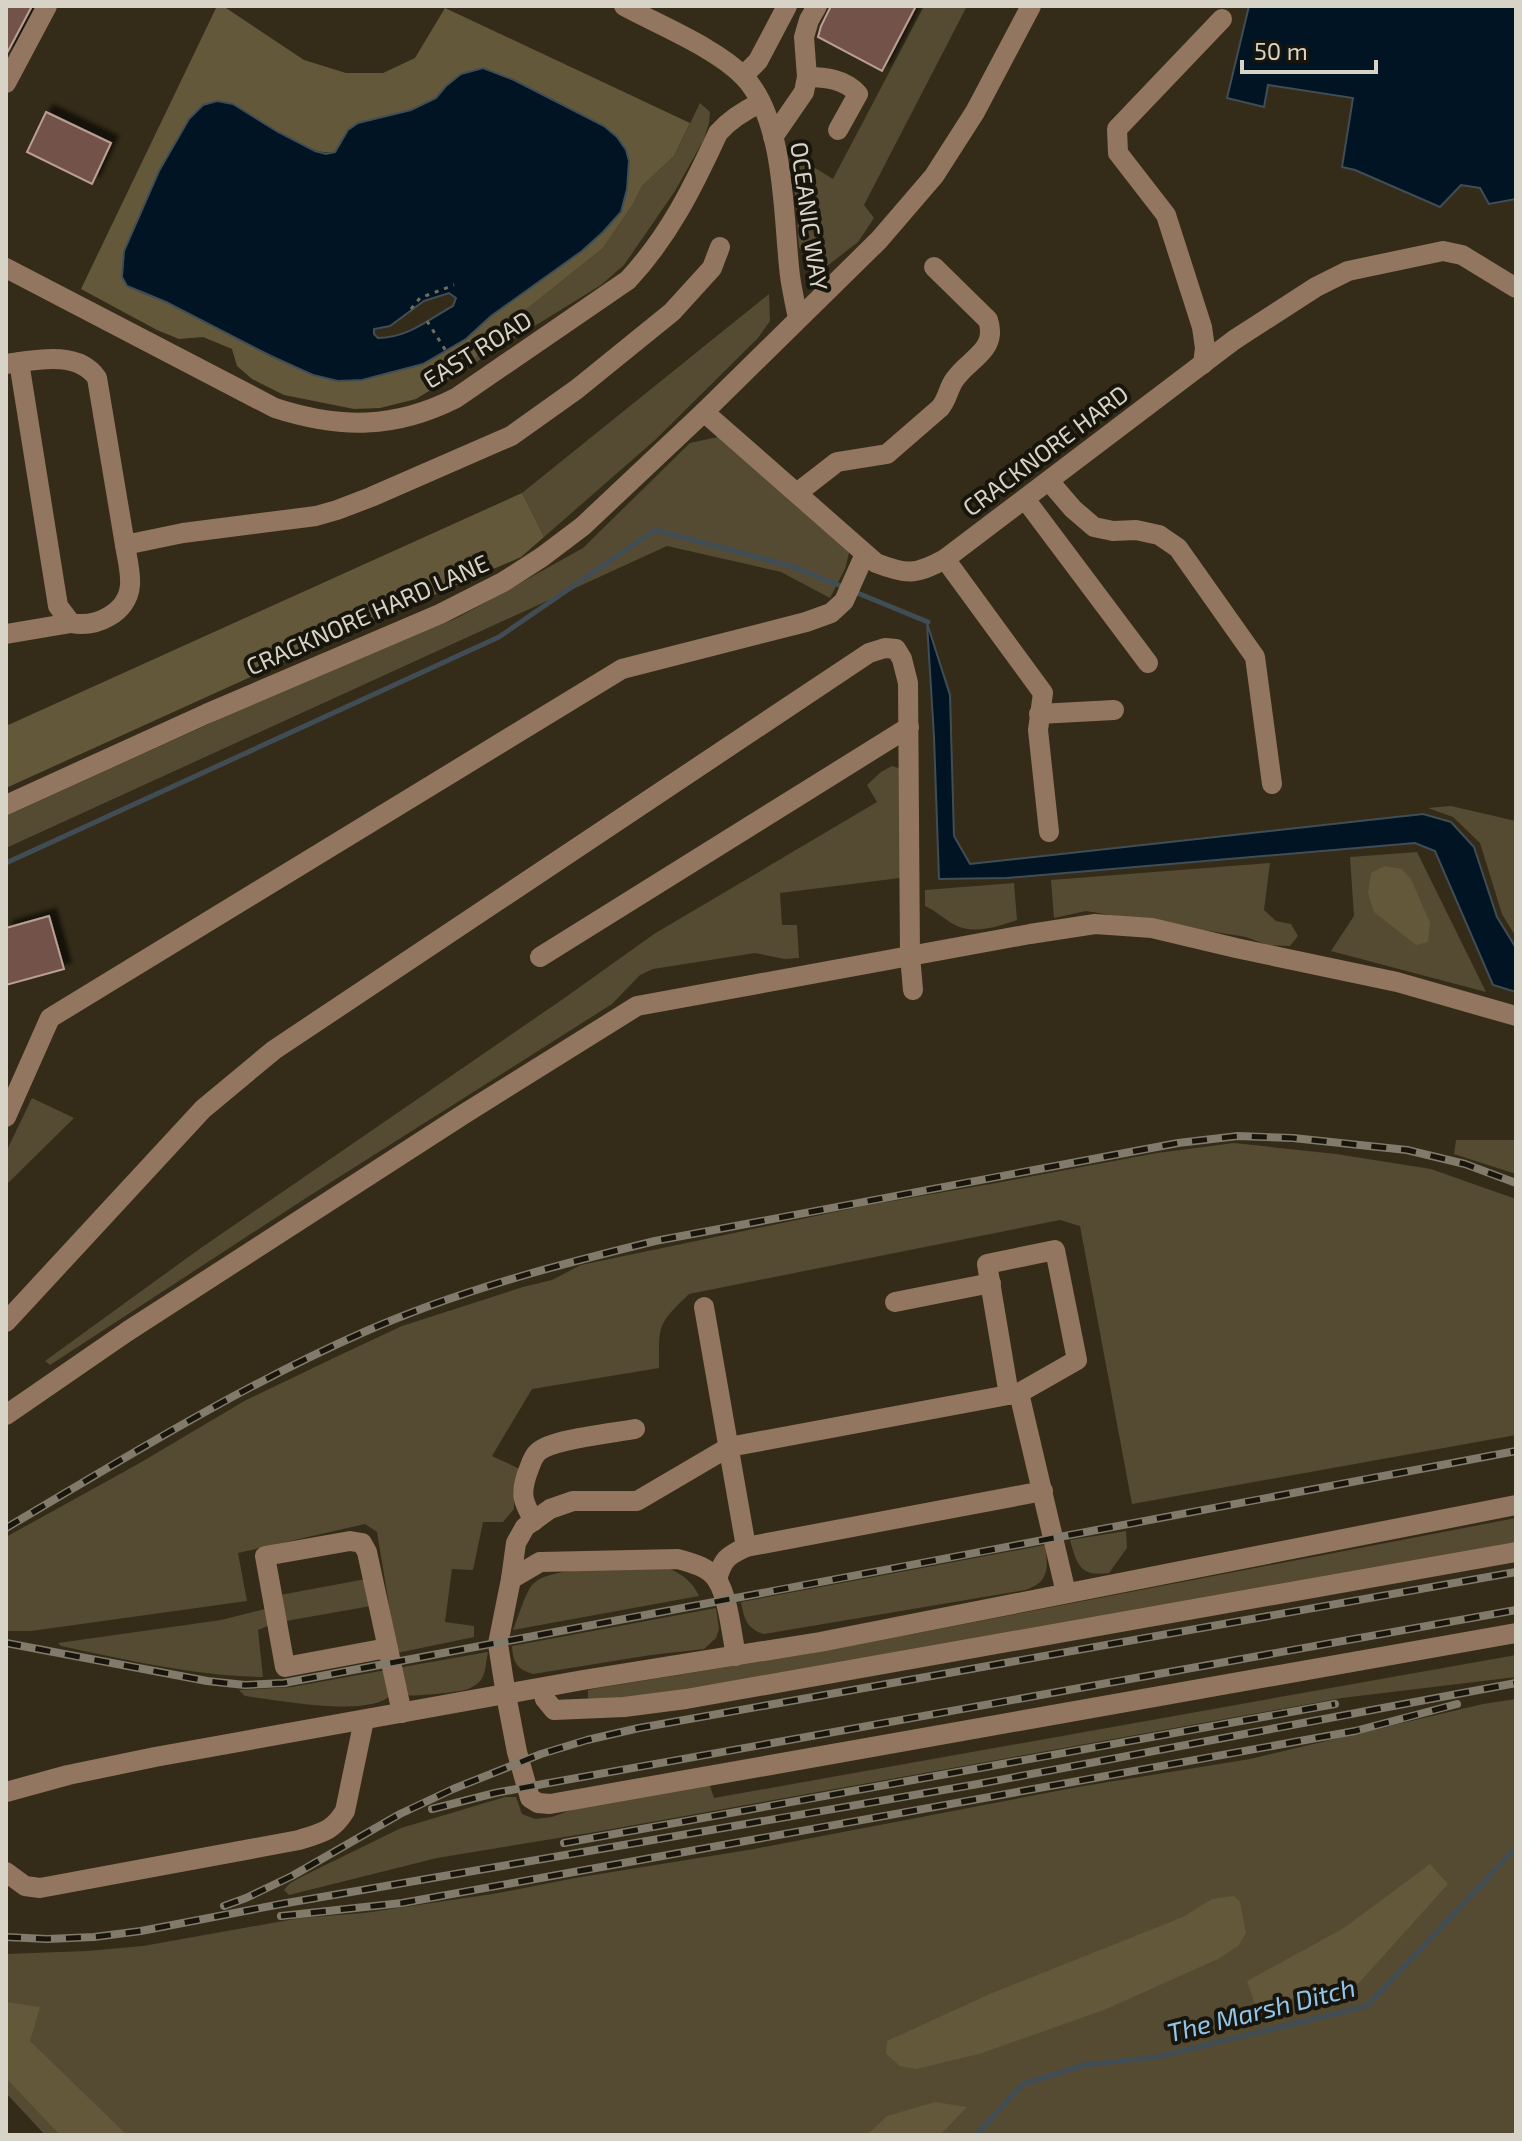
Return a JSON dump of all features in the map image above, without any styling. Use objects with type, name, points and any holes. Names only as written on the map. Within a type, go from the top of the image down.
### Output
[{"type":"lane","points":[[6,83],[47,6]]},
{"type":"lane","name":"OCEANIC WAY","points":[[624,6],[721,58],[752,87],[773,137],[782,190],[790,280],[798,318]]},
{"type":"lane","points":[[743,76],[758,61],[787,6]]},
{"type":"lane","points":[[773,137],[804,92],[807,77],[804,37],[817,6]]},
{"type":"lane","name":"CRACKNORE HARD LANE","points":[[6,805],[206,714],[440,614],[503,582],[583,526],[879,240],[934,176],[975,112],[1031,6]]},
{"type":"lane","points":[[1203,364],[1205,348],[1202,327],[1166,215],[1118,153],[1117,129],[1222,19]]},
{"type":"lane","points":[[807,77],[839,81],[853,87],[858,94],[838,130]]},
{"type":"lane","name":"EAST ROAD","points":[[6,268],[275,408],[331,422],[364,424],[399,419],[432,410],[456,398],[628,280],[667,232],[718,133],[735,117],[760,103]]},
{"type":"lane","points":[[125,545],[197,531],[316,516],[337,510],[511,436],[577,389],[672,312],[712,268],[720,247]]},
{"type":"lane","name":"CRACKNORE HARD","points":[[704,412],[876,563],[900,572],[924,571],[945,559],[1234,340],[1316,287],[1348,271],[1443,251],[1462,255],[1516,288]]},
{"type":"lane","points":[[797,493],[837,462],[887,454],[898,446],[946,402],[950,385],[958,374],[988,345],[991,329],[988,320],[934,267]]},
{"type":"lane","points":[[6,634],[71,623],[95,623],[112,616],[127,597],[130,580],[97,378],[84,365],[63,359],[12,363],[58,606],[71,623]]},
{"type":"lane","points":[[1049,481],[1073,509],[1094,527],[1159,535],[1178,548],[1255,657],[1272,784]]},
{"type":"lane","points":[[1025,499],[1148,663]]},
{"type":"lane","points":[[6,1117],[50,1018],[622,669],[831,613],[844,601],[865,554]]},
{"type":"lane","points":[[945,559],[1043,693],[1038,730],[1049,832]]},
{"type":"lane","points":[[6,1322],[203,1109],[274,1050],[869,653],[885,648],[896,649],[908,683],[910,956],[913,990]]},
{"type":"lane","points":[[1039,714],[1114,710]]},
{"type":"lane","points":[[540,957],[909,727]]},
{"type":"lane","points":[[6,1415],[139,1324],[637,1006],[1095,924],[1152,928],[1397,982],[1516,1016]]},
{"type":"lane","points":[[1066,1593],[1043,1491],[1014,1394],[987,1264],[1055,1250],[1077,1360],[1014,1394],[729,1447],[637,1501],[573,1501],[550,1509],[525,1527],[516,1543],[498,1644],[506,1695],[530,1798],[538,1803],[550,1804],[1516,1633]]},
{"type":"lane","points":[[895,1302],[991,1283]]},
{"type":"lane","points":[[704,1307],[746,1547]]},
{"type":"lane","points":[[534,1521],[522,1497],[534,1455],[540,1449],[635,1429]]},
{"type":"lane","points":[[717,1579],[729,1555],[746,1547],[1043,1491]]},
{"type":"lane","points":[[6,1792],[109,1766],[542,1688],[820,1642],[1516,1505]]},
{"type":"lane","points":[[387,1648],[285,1667],[265,1556],[350,1541],[362,1543],[367,1552],[402,1713]]},
{"type":"lane","points":[[542,1688],[545,1699],[554,1710],[624,1707],[686,1699],[1516,1552]]},
{"type":"lane","points":[[511,1579],[540,1562],[678,1559],[700,1565],[717,1579],[725,1601],[736,1656]]},
{"type":"lane","points":[[6,1872],[25,1886],[40,1888],[299,1840],[321,1833],[337,1824],[345,1811],[364,1720]]},
{"type":"path","points":[[411,309],[420,298],[454,285]]},
{"type":"path","points":[[427,321],[446,351]]},
{"type":"shaded area","points":[[217,6],[223,6],[304,60],[346,73],[383,73],[415,58],[445,8],[690,123],[674,156],[642,186],[603,248],[483,344],[473,364],[416,399],[380,408],[354,409],[284,395],[252,379],[237,366],[232,349],[203,337],[179,339],[81,289]],"holes":[[[483,68],[514,80],[626,149],[629,161],[627,189],[518,296],[466,339],[423,364],[166,302],[141,293],[122,277],[124,251],[159,171],[233,104],[297,143],[311,149],[335,152],[358,123],[411,110],[436,98],[446,86]]]},
{"type":"shaded area","points":[[924,6],[967,6],[864,205],[874,218],[858,242],[822,270],[814,272],[799,247],[792,154],[833,179]]},
{"type":"shaded area","points":[[700,103],[710,112],[704,139],[675,191],[624,265],[601,285],[473,364],[483,344],[603,248],[642,186],[674,156]]},
{"type":"shaded area","points":[[769,294],[770,321],[758,338],[655,440],[544,537],[522,493]]},
{"type":"shaded area","points":[[727,435],[850,549],[845,569],[830,598],[781,572],[667,546],[6,848],[6,816],[255,703],[459,617],[583,548],[690,443]]},
{"type":"shaded area","points":[[522,493],[544,537],[521,557],[6,788],[6,726]]},
{"type":"shaded area","points":[[892,766],[902,769],[900,878],[780,893],[782,925],[797,925],[799,958],[785,959],[755,953],[653,969],[640,975],[612,1004],[50,1365],[45,1361],[198,1250],[654,934],[877,802],[867,785]]},
{"type":"shaded area","points":[[1451,806],[1516,821],[1516,937],[1502,914],[1480,843],[1453,817],[1428,808]]},
{"type":"shaded area","points":[[1417,852],[1486,992],[1331,951],[1354,916],[1350,857]]},
{"type":"shaded area","points":[[1270,863],[1264,910],[1276,921],[1291,924],[1298,936],[1290,946],[1267,945],[1246,937],[1086,911],[1054,918],[1051,880]]},
{"type":"shaded area","points":[[1385,866],[1402,869],[1411,879],[1430,923],[1428,942],[1416,945],[1374,912],[1368,893],[1371,873]]},
{"type":"shaded area","points":[[1014,883],[1017,920],[1001,925],[985,929],[960,927],[925,906],[925,890]]},
{"type":"shaded area","points":[[32,1098],[74,1118],[6,1185],[6,1152]]},
{"type":"shaded area","points":[[1456,1140],[1516,1140],[1516,1174],[1454,1154]]},
{"type":"shaded area","points":[[1234,1143],[1336,1154],[1431,1169],[1516,1199],[1516,1435],[1132,1504],[1080,1226],[1060,1220],[689,1294],[662,1326],[659,1368],[532,1389],[492,1456],[520,1469],[514,1509],[503,1522],[483,1522],[473,1570],[452,1569],[445,1622],[474,1626],[474,1637],[397,1653],[377,1532],[365,1524],[238,1553],[247,1601],[31,1631],[6,1631],[6,1537],[246,1400],[402,1326],[552,1280],[581,1265],[864,1206],[1157,1153]]},
{"type":"shaded area","points":[[1516,1518],[1516,1544],[676,1694],[596,1702],[588,1698],[588,1690],[598,1688],[813,1653]]},
{"type":"shaded area","points":[[1126,1531],[1127,1548],[1109,1573],[1092,1573],[1081,1567],[1070,1540]]},
{"type":"shaded area","points":[[1045,1545],[1046,1573],[1039,1583],[1025,1590],[764,1634],[750,1626],[742,1608],[741,1602]]},
{"type":"shaded area","points":[[670,1569],[688,1580],[699,1596],[513,1630],[530,1588],[543,1577],[577,1570]]},
{"type":"shaded area","points":[[366,1579],[371,1606],[286,1621],[280,1595]]},
{"type":"shaded area","points":[[269,1608],[272,1624],[258,1630],[263,1677],[212,1674],[161,1666],[58,1643],[221,1620]]},
{"type":"shaded area","points":[[716,1608],[719,1629],[716,1638],[704,1649],[533,1674],[523,1670],[513,1657],[512,1646]]},
{"type":"shaded area","points":[[488,1652],[483,1675],[472,1687],[445,1693],[406,1695],[397,1668]]},
{"type":"shaded area","points":[[1516,1655],[1516,1677],[1342,1698],[437,1858],[289,1895],[284,1890],[301,1877],[401,1828],[505,1797],[516,1797],[522,1814],[535,1819],[709,1783],[714,1798]]},
{"type":"shaded area","points":[[386,1670],[391,1695],[380,1702],[363,1705],[299,1704],[245,1696],[239,1690],[292,1687]]},
{"type":"shaded area","points":[[1516,1699],[1516,2135],[45,2135],[6,2093],[6,1954],[143,1946],[300,1918],[364,1913],[499,1893],[754,1849],[1078,1787],[1250,1759]]},
{"type":"shaded area","points":[[1430,1864],[1448,1884],[1357,1985],[1256,2007],[1247,1981],[1344,1928]]},
{"type":"shaded area","points":[[1234,1896],[1240,1902],[1246,1933],[1238,1946],[1218,1959],[1104,2010],[979,2054],[916,2069],[900,2066],[886,2054],[887,2041],[992,1993],[1183,1917],[1212,1899]]},
{"type":"shaded area","points":[[6,2002],[40,2007],[30,2041],[127,2135],[60,2135],[6,2078]]},
{"type":"shaded area","points":[[935,2102],[967,2107],[940,2135],[867,2135],[887,2116]]},
{"type":"water","points":[[1249,6],[1516,6],[1516,199],[1489,204],[1480,188],[1461,185],[1440,207],[1342,167],[1353,98],[1268,85],[1264,107],[1227,98]]},
{"type":"water","points":[[483,68],[514,80],[604,126],[617,137],[629,161],[621,212],[603,232],[582,251],[491,316],[466,339],[423,364],[362,380],[338,381],[313,375],[166,302],[127,286],[122,277],[124,251],[159,171],[189,119],[203,105],[217,101],[233,104],[278,132],[326,154],[335,152],[348,130],[358,123],[411,110],[436,98],[461,74]],"holes":[[[449,293],[456,298],[453,306],[409,331],[378,338],[374,334],[374,329],[390,326],[424,301]]]},
{"type":"water","points":[[927,623],[950,695],[954,836],[970,864],[1423,814],[1451,822],[1474,847],[1497,917],[1516,948],[1516,992],[1493,985],[1435,851],[1415,843],[1007,878],[939,879]]},
{"type":"building","points":[[6,6],[32,6],[6,55]]},
{"type":"building","points":[[831,6],[916,6],[882,71],[818,37]]},
{"type":"building","points":[[46,112],[111,143],[92,184],[27,152]]},
{"type":"building","points":[[49,916],[64,969],[6,985],[6,928]]},
{"type":"waterway","points":[[6,863],[499,637],[655,530],[791,566],[846,588]]},
{"type":"waterway","points":[[855,592],[928,622]]},
{"type":"waterway","name":"The Marsh Ditch","points":[[976,2135],[1023,2084],[1084,2065],[1157,2057],[1367,2006],[1516,1848]]},
{"type":"railway","points":[[6,1528],[227,1400],[364,1332],[471,1292],[655,1241],[1178,1143],[1238,1136],[1293,1138],[1407,1150],[1465,1164],[1516,1183]]},
{"type":"railway","points":[[6,1643],[207,1681],[245,1685],[284,1683],[1516,1451]]},
{"type":"railway","points":[[224,1906],[292,1876],[400,1814],[453,1789],[541,1754],[587,1740],[639,1728],[1516,1572]]},
{"type":"railway","points":[[432,1809],[543,1784],[1516,1610]]},
{"type":"railway","points":[[6,1937],[94,1937],[141,1931],[978,1784],[1516,1683]]},
{"type":"railway","points":[[564,1843],[1335,1704]]},
{"type":"railway","points":[[281,1916],[402,1903],[1355,1731],[1457,1704]]}]
